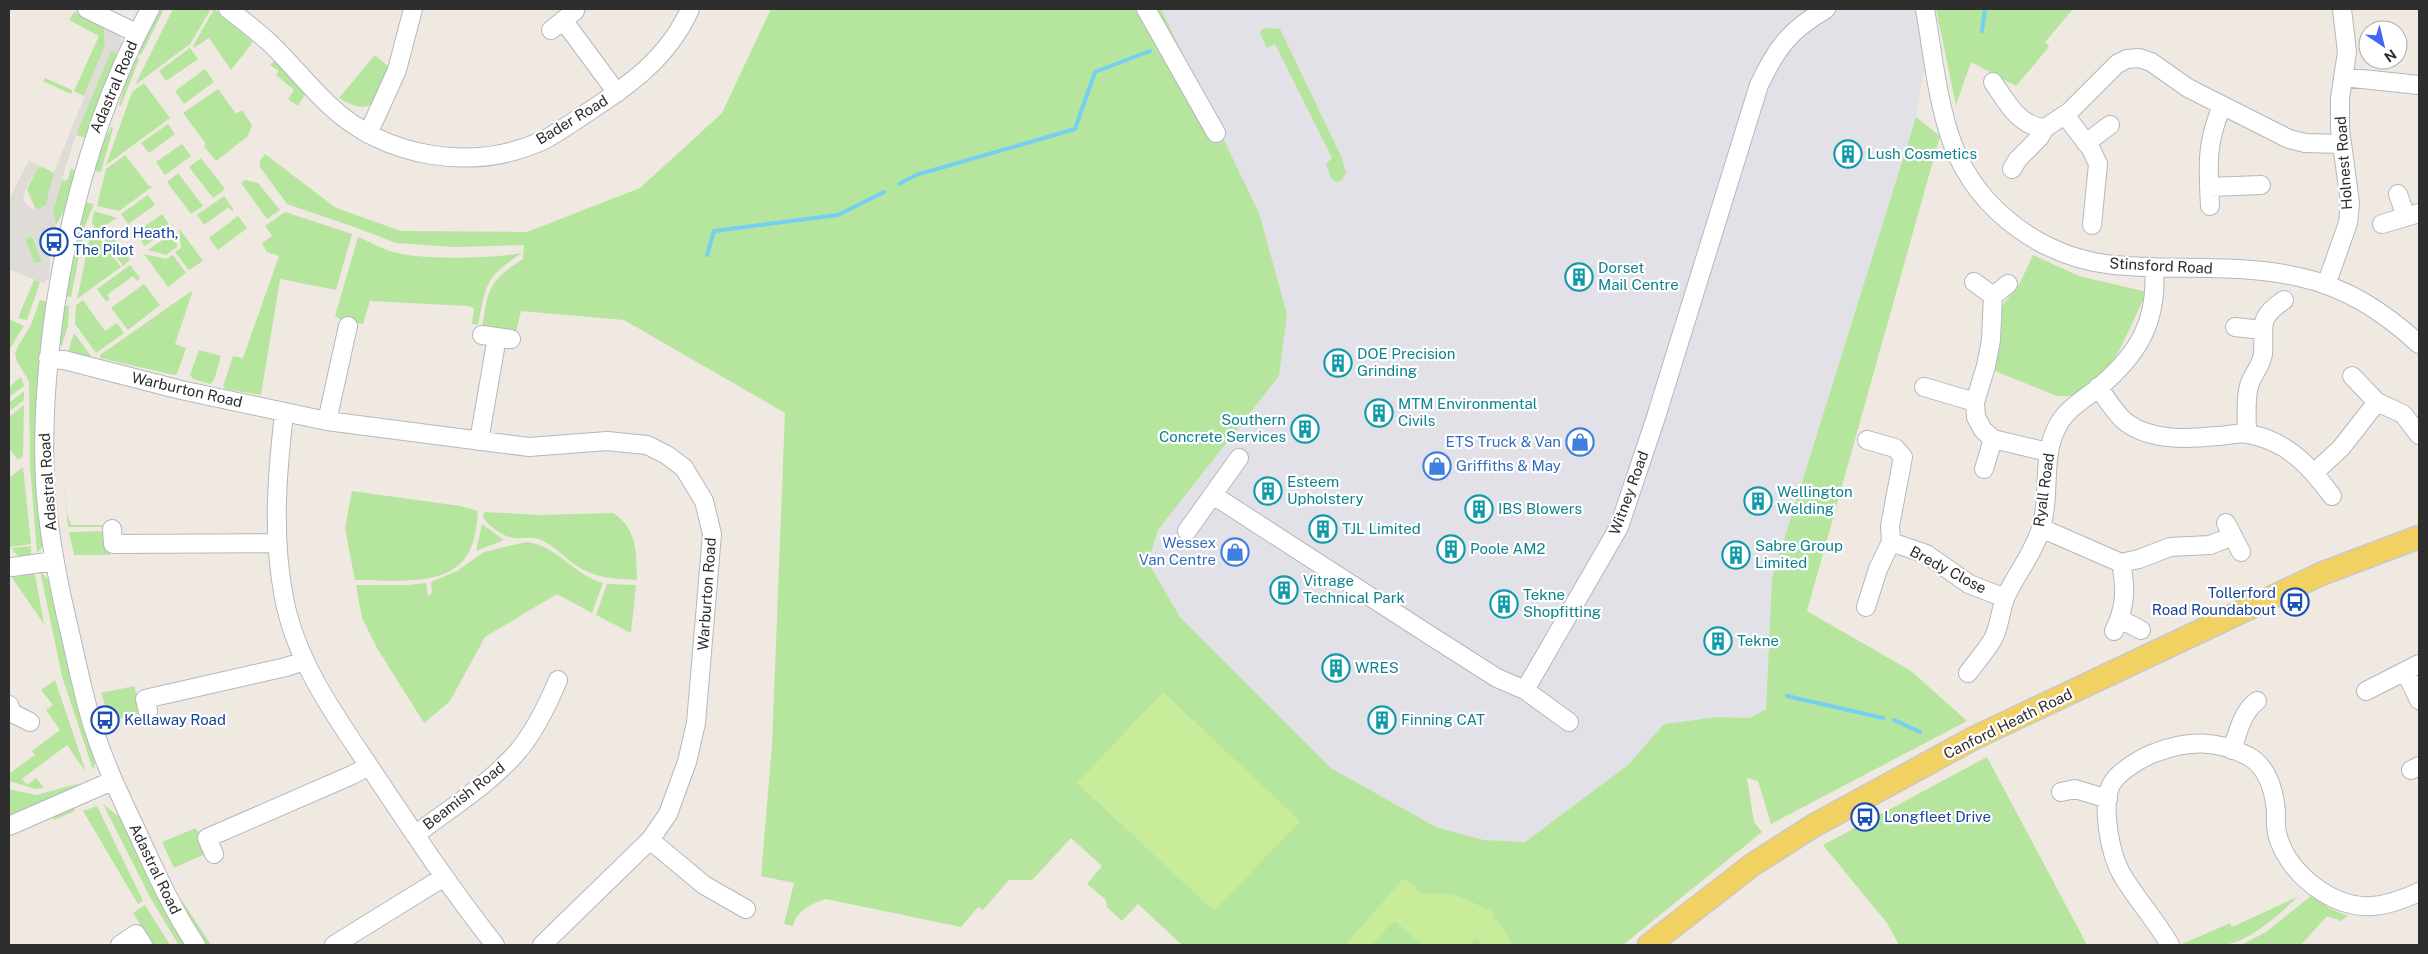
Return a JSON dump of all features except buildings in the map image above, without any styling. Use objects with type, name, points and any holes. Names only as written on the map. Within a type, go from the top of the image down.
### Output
[{"type":"main road","name":"Canford Heath Road","points":[[1649,945],[1752,865],[1813,826],[1974,738],[2322,574],[2393,549],[2419,537]]},
{"type":"main road","name":"Canford Heath Road","points":[[2393,549],[2419,543]]},
{"type":"street","points":[[87,9],[136,33]]},
{"type":"street","name":"Adastral Road","points":[[150,9],[136,33],[113,82],[86,158],[60,274],[48,358],[44,413],[45,481],[54,561],[84,696],[112,781],[174,910],[196,945]]},
{"type":"street","name":"Bader Road","points":[[228,9],[275,48],[330,106],[368,134],[413,152],[458,158],[507,153],[543,140],[617,93],[655,62],[671,43],[690,9]]},
{"type":"street","points":[[368,134],[397,70],[413,9]]},
{"type":"street","points":[[1146,9],[1216,133]]},
{"type":"street","name":"Witney Road","points":[[1525,690],[1619,527],[1656,417],[1759,85],[1785,40],[1803,24],[1826,9]]},
{"type":"street","name":"Stinsford Road","points":[[1925,9],[1939,92],[1953,145],[1977,189],[1995,211],[2023,232],[2047,246],[2079,258],[2114,265],[2270,271],[2326,285],[2350,294],[2370,306],[2395,322],[2419,344]]},
{"type":"street","name":"Holnest Road","points":[[2326,285],[2348,223],[2350,202],[2341,144],[2340,98],[2347,52],[2342,9]]},
{"type":"street","points":[[563,20],[617,93]]},
{"type":"street","points":[[2012,169],[2018,159],[2039,138],[2045,128],[2082,101],[2117,64],[2127,59],[2139,58],[2151,62],[2188,88],[2289,139],[2305,143],[2341,144]]},
{"type":"street","points":[[2343,77],[2419,86]]},
{"type":"street","points":[[1993,82],[2022,120],[2031,126],[2045,128]]},
{"type":"street","points":[[2210,206],[2210,138],[2222,106]]},
{"type":"street","points":[[2065,115],[2086,143],[2098,164],[2092,225]]},
{"type":"street","points":[[2086,143],[2110,125]]},
{"type":"street","points":[[2209,187],[2262,185]]},
{"type":"street","points":[[2382,224],[2413,215],[2398,194]]},
{"type":"street","name":"Ryall Road","points":[[1968,673],[1992,640],[2006,598],[2041,528],[2048,485],[2048,452],[2056,428],[2068,411],[2098,387],[2136,348],[2146,331],[2156,289],[2154,267]]},
{"type":"street","points":[[1974,282],[1993,296]]},
{"type":"street","points":[[2008,284],[1993,296],[1991,340],[1986,366],[1975,402],[1976,417],[1983,430],[1993,439],[2048,452]]},
{"type":"street","points":[[2247,434],[2249,386],[2259,368],[2263,354],[2262,330],[2271,309],[2284,300]]},
{"type":"street","points":[[327,421],[348,326]]},
{"type":"street","points":[[2235,327],[2262,330]]},
{"type":"street","points":[[479,441],[497,337]]},
{"type":"street","name":"Warburton Road","points":[[48,358],[64,360],[284,413],[327,421],[529,446],[607,441],[647,445],[667,455],[684,468],[704,501],[710,523],[712,544],[696,722],[689,755],[679,788],[668,814],[650,840],[553,942]]},
{"type":"street","points":[[2352,376],[2377,402],[2404,414],[2419,435]]},
{"type":"street","points":[[1924,387],[1975,402]]},
{"type":"street","points":[[2098,387],[2126,423],[2144,432],[2168,437],[2247,434],[2287,449],[2315,472],[2332,496]]},
{"type":"street","points":[[2315,472],[2341,448],[2377,402]]},
{"type":"street","name":"Beamish Road","points":[[284,413],[276,480],[277,542],[284,598],[304,661],[321,692],[415,835],[495,945]]},
{"type":"street","points":[[1984,469],[1993,439]]},
{"type":"street","name":"Bredy Close","points":[[1866,607],[1878,569],[1891,542],[1890,526],[1903,457],[1895,448],[1867,440]]},
{"type":"street","points":[[1188,531],[1239,458]]},
{"type":"street","points":[[1213,495],[1497,678],[1525,690],[1569,722]]},
{"type":"street","points":[[2041,528],[2121,563],[2140,559],[2170,547],[2210,545],[2230,529],[2241,552]]},
{"type":"street","points":[[113,544],[277,542]]},
{"type":"street","name":"Bredy Close","points":[[1891,542],[1926,554],[1969,584],[2006,598]]},
{"type":"street","points":[[10,565],[54,561]]},
{"type":"street","points":[[2121,563],[2125,584],[2125,601],[2117,625],[2141,630]]},
{"type":"street","points":[[145,698],[286,667],[304,661]]},
{"type":"street","points":[[2366,691],[2412,667],[2419,700]]},
{"type":"street","name":"Beamish Road","points":[[415,835],[505,766],[532,731],[546,708],[558,680]]},
{"type":"street","points":[[2232,750],[2249,707],[2257,701]]},
{"type":"street","points":[[9,705],[12,713],[30,722]]},
{"type":"street","points":[[2170,945],[2121,872],[2112,849],[2108,824],[2108,799],[2112,784],[2129,766],[2154,752],[2176,745],[2208,742],[2249,756],[2260,765],[2267,775],[2273,790],[2277,834],[2281,846],[2304,878],[2328,894],[2356,906],[2387,904],[2419,892]]},
{"type":"street","points":[[207,838],[352,776],[369,766]]},
{"type":"street","points":[[9,826],[112,781]]},
{"type":"street","points":[[2061,792],[2075,789],[2108,799]]},
{"type":"street","points":[[650,840],[726,906],[746,909]]},
{"type":"street","points":[[334,945],[444,877]]},
{"type":"street","points":[[120,945],[136,934]]},
{"type":"shaded area","points":[[1161,9],[1917,9],[1922,38],[1924,69],[1916,117],[1772,578],[1766,709],[1751,718],[1717,717],[1664,724],[1628,765],[1525,842],[1484,840],[1436,827],[1331,768],[1180,617],[1148,562],[1158,530],[1279,376],[1259,213]],"holes":[[[1267,28],[1280,30],[1342,158],[1346,173],[1332,158],[1275,44],[1267,48]]]},
{"type":"shaded area","points":[[81,10],[119,32],[122,45],[118,54],[111,50],[76,135],[64,172],[53,211],[56,225],[50,257],[49,280],[46,279],[45,284],[9,269],[9,200],[29,160],[43,167],[37,169],[26,188],[23,199],[27,205],[36,210],[46,205],[54,172],[105,46],[104,27],[74,12]],"holes":[[[33,236],[42,261],[35,264],[25,239]]]},
{"type":"green space","points":[[158,9],[164,9],[141,55],[135,53]]},
{"type":"green space","points":[[173,9],[211,9],[190,44],[135,85]]},
{"type":"green space","points":[[214,9],[253,42],[231,70],[209,38],[194,48],[193,46]]},
{"type":"green space","points":[[771,9],[1161,9],[1259,213],[1287,314],[1279,376],[1158,530],[1148,562],[1180,617],[1331,768],[1436,827],[1484,840],[1525,842],[1628,765],[1664,724],[1717,717],[1750,718],[1766,709],[1772,578],[1916,117],[1940,136],[1807,611],[1911,671],[1967,721],[1771,824],[1758,781],[1747,778],[1754,822],[1762,832],[1623,945],[1182,945],[1138,904],[1122,921],[1107,907],[1106,900],[1087,884],[1102,866],[1071,838],[1032,880],[1009,880],[983,910],[978,907],[961,927],[826,899],[811,905],[801,912],[793,926],[784,924],[794,883],[761,876],[772,745],[785,413],[624,320],[521,311],[515,336],[482,329],[488,295],[496,281],[523,259],[524,245],[455,247],[396,243],[287,204],[260,167],[260,161],[265,154],[336,208],[401,231],[527,232],[640,188],[722,113]]},
{"type":"green space","points":[[1936,9],[2073,9],[2045,42],[2049,47],[2016,86],[1971,62],[1956,105]]},
{"type":"green space","points":[[74,12],[104,27],[105,46],[84,96],[74,91],[99,36],[69,20]]},
{"type":"green space","points":[[1262,29],[1280,29],[1342,158],[1346,173],[1341,181],[1336,182],[1331,178],[1326,164],[1332,158],[1275,44],[1267,48],[1260,33]]},
{"type":"green space","points":[[190,48],[198,59],[166,81],[159,71]]},
{"type":"green space","points":[[111,50],[118,54],[86,138],[76,135]]},
{"type":"green space","points":[[375,55],[388,66],[372,104],[359,107],[339,98]]},
{"type":"green space","points":[[134,58],[139,59],[121,106],[119,105],[128,71]]},
{"type":"green space","points":[[277,61],[306,93],[298,106],[288,99],[294,90],[276,75],[279,71],[270,65]]},
{"type":"green space","points":[[205,69],[214,82],[184,104],[175,91]]},
{"type":"green space","points":[[45,78],[72,90],[71,94],[43,81]]},
{"type":"green space","points":[[144,83],[170,118],[106,165],[132,92]]},
{"type":"green space","points":[[218,89],[236,114],[242,110],[252,125],[248,136],[216,161],[183,113]]},
{"type":"green space","points":[[168,124],[175,134],[149,153],[141,143]]},
{"type":"green space","points":[[111,127],[113,128],[101,172],[90,170]]},
{"type":"green space","points":[[182,144],[191,156],[165,175],[156,162]]},
{"type":"green space","points":[[125,155],[149,186],[153,186],[119,211],[97,206],[106,169]]},
{"type":"green space","points":[[201,158],[225,189],[213,198],[189,167]]},
{"type":"green space","points":[[43,167],[54,173],[46,206],[36,210],[27,189],[37,169]]},
{"type":"green space","points":[[71,169],[76,170],[67,206],[56,225],[53,211],[62,180],[67,181]]},
{"type":"green space","points":[[178,173],[203,206],[191,214],[167,182]]},
{"type":"green space","points":[[245,180],[258,183],[280,210],[267,219],[241,183]]},
{"type":"green space","points":[[148,195],[155,205],[128,224],[121,214]]},
{"type":"green space","points":[[224,196],[234,210],[232,211],[229,207],[204,225],[197,215]]},
{"type":"green space","points":[[83,202],[94,204],[85,226],[71,297],[64,296]]},
{"type":"green space","points":[[94,211],[117,218],[105,226],[130,260],[123,266],[92,223]]},
{"type":"green space","points":[[285,212],[352,234],[336,290],[280,279],[261,395],[226,389],[223,386],[233,356],[243,358],[279,256],[267,252],[262,243],[272,236],[265,226]]},
{"type":"green space","points":[[162,214],[171,227],[145,246],[135,233]]},
{"type":"green space","points":[[238,216],[247,228],[218,250],[209,238]]},
{"type":"green space","points":[[92,228],[121,267],[77,299]]},
{"type":"green space","points":[[179,228],[203,261],[189,270],[175,252],[181,248]]},
{"type":"green space","points":[[176,231],[177,247],[166,255],[148,250]]},
{"type":"green space","points":[[32,236],[42,261],[34,264],[25,239]]},
{"type":"green space","points":[[358,237],[390,251],[419,256],[475,257],[522,253],[494,275],[483,299],[478,325],[472,324],[474,308],[467,306],[370,301],[363,324],[339,319],[335,316]]},
{"type":"green space","points":[[144,254],[166,259],[173,255],[186,273],[168,287]]},
{"type":"green space","points":[[2033,255],[2079,276],[2147,292],[2119,351],[2108,368],[2080,396],[2057,396],[1995,371],[2002,306],[2020,283]]},
{"type":"green space","points":[[130,265],[140,278],[137,281],[133,276],[107,295],[110,299],[106,302],[97,289]]},
{"type":"green space","points":[[34,280],[40,282],[27,320],[18,318]]},
{"type":"green space","points":[[144,284],[160,305],[128,330],[111,308]]},
{"type":"green space","points":[[193,290],[175,344],[186,348],[177,374],[174,375],[100,358],[100,355]]},
{"type":"green space","points":[[40,300],[47,302],[38,385],[37,466],[43,546],[37,553],[30,466],[29,381],[17,362],[15,354],[31,325]]},
{"type":"green space","points":[[83,300],[105,331],[117,323],[124,333],[96,353],[75,324],[76,305]]},
{"type":"green space","points":[[62,305],[69,306],[68,326],[61,347],[57,338]]},
{"type":"green space","points":[[9,319],[24,326],[9,350]]},
{"type":"green space","points":[[74,333],[91,356],[90,359],[70,355],[68,352]]},
{"type":"green space","points":[[199,350],[221,356],[214,380],[210,384],[193,379],[190,375]]},
{"type":"green space","points":[[21,377],[24,386],[9,397],[9,387]]},
{"type":"green space","points":[[24,391],[24,400],[11,410],[9,403]]},
{"type":"green space","points":[[24,405],[23,456],[18,460],[9,448],[9,417]]},
{"type":"green space","points":[[61,455],[67,513],[71,525],[106,525],[106,527],[68,527]]},
{"type":"green space","points":[[23,467],[31,544],[10,547],[9,478]]},
{"type":"green space","points":[[352,491],[460,506],[478,511],[472,545],[464,560],[452,570],[438,576],[404,581],[355,580],[345,528]]},
{"type":"green space","points":[[484,512],[541,515],[613,513],[627,526],[634,542],[637,580],[613,578],[590,573],[575,565],[546,542],[538,539],[515,538],[501,534],[483,518]]},
{"type":"green space","points":[[482,524],[504,540],[476,551]]},
{"type":"green space","points":[[109,531],[110,555],[74,555],[69,532]]},
{"type":"green space","points":[[526,542],[537,544],[547,549],[583,574],[603,583],[592,613],[557,594],[485,637],[450,701],[424,723],[377,648],[362,618],[356,585],[409,585],[426,583],[428,596],[432,593],[431,582],[457,571],[484,552]]},
{"type":"green space","points":[[31,546],[31,555],[25,558],[17,555],[11,548]]},
{"type":"green space","points":[[34,569],[44,624],[12,578],[18,573]]},
{"type":"green space","points":[[40,571],[49,580],[70,673],[94,751],[95,764],[93,770],[62,676]]},
{"type":"green space","points":[[607,584],[636,585],[631,633],[596,615]]},
{"type":"green space","points":[[55,680],[86,772],[67,745],[22,779],[27,785],[36,778],[44,788],[36,789],[9,781],[9,774],[33,756],[36,757],[32,751],[60,730],[46,710],[53,705],[41,690]]},
{"type":"green space","points":[[134,686],[141,713],[110,720],[101,693]]},
{"type":"green space","points":[[1163,692],[1300,821],[1214,911],[1077,783]]},
{"type":"green space","points":[[1987,757],[2087,945],[1899,945],[1887,923],[1823,845]]},
{"type":"green space","points":[[77,784],[79,788],[9,817],[9,789],[36,795]]},
{"type":"green space","points":[[103,804],[122,819],[188,945],[178,944],[151,899]]},
{"type":"green space","points":[[73,806],[75,811],[54,820],[52,816]]},
{"type":"green space","points":[[97,806],[143,901],[138,904],[83,811]]},
{"type":"green space","points":[[196,828],[207,853],[174,868],[162,842]]},
{"type":"green space","points":[[1404,878],[1423,894],[1456,896],[1472,902],[1487,911],[1490,908],[1495,914],[1493,916],[1505,931],[1512,945],[1484,945],[1475,939],[1469,945],[1423,945],[1395,921],[1371,945],[1345,945]]},
{"type":"green space","points":[[2311,896],[2331,909],[2348,916],[2341,921],[2327,916],[2301,945],[2241,945],[2266,932]]},
{"type":"green space","points":[[2297,897],[2263,927],[2243,939],[2218,946],[2180,945],[2230,923],[2232,927]]},
{"type":"green space","points":[[181,899],[211,945],[206,945],[188,916]]},
{"type":"green space","points":[[145,905],[170,945],[153,945],[133,913]]},
{"type":"waterway","points":[[1982,31],[1985,9]]},
{"type":"waterway","points":[[899,184],[916,175],[1075,129],[1095,72],[1150,51]]},
{"type":"waterway","points":[[707,255],[714,231],[838,215],[884,192]]},
{"type":"waterway","points":[[1787,696],[1883,718]]},
{"type":"waterway","points":[[1894,720],[1920,732]]},
{"type":"place","name":"Lush Cosmetics","points":[[1848,154]]},
{"type":"place","name":"Canford Heath, The Pilot","points":[[54,242]]},
{"type":"place","name":"Dorset Mail Centre","points":[[1579,277]]},
{"type":"place","name":"DOE Precision Grinding","points":[[1338,363]]},
{"type":"place","name":"MTM Environmental Civils","points":[[1379,413]]},
{"type":"place","name":"Southern Concrete Services","points":[[1305,429]]},
{"type":"place","name":"ETS Truck & Van","points":[[1580,442]]},
{"type":"place","name":"Griffiths & May","points":[[1437,466]]},
{"type":"place","name":"Esteem Upholstery","points":[[1268,491]]},
{"type":"place","name":"Wellington Welding","points":[[1758,501]]},
{"type":"place","name":"IBS Blowers","points":[[1479,509]]},
{"type":"place","name":"TJL Limited","points":[[1323,529]]},
{"type":"place","name":"Poole AM2","points":[[1451,549]]},
{"type":"place","name":"Wessex Van Centre","points":[[1235,552]]},
{"type":"place","name":"Sabre Group Limited","points":[[1736,555]]},
{"type":"place","name":"Vitrage Technical Park","points":[[1284,590]]},
{"type":"place","name":"Tollerford Road Roundabout","points":[[2295,602]]},
{"type":"place","name":"Tekne Shopfitting","points":[[1504,604]]},
{"type":"place","name":"Tekne","points":[[1718,641]]},
{"type":"place","name":"WRES","points":[[1336,668]]},
{"type":"place","name":"Kellaway Road","points":[[105,720]]},
{"type":"place","name":"Finning CAT","points":[[1382,720]]},
{"type":"place","name":"Longfleet Drive","points":[[1865,817]]}]
